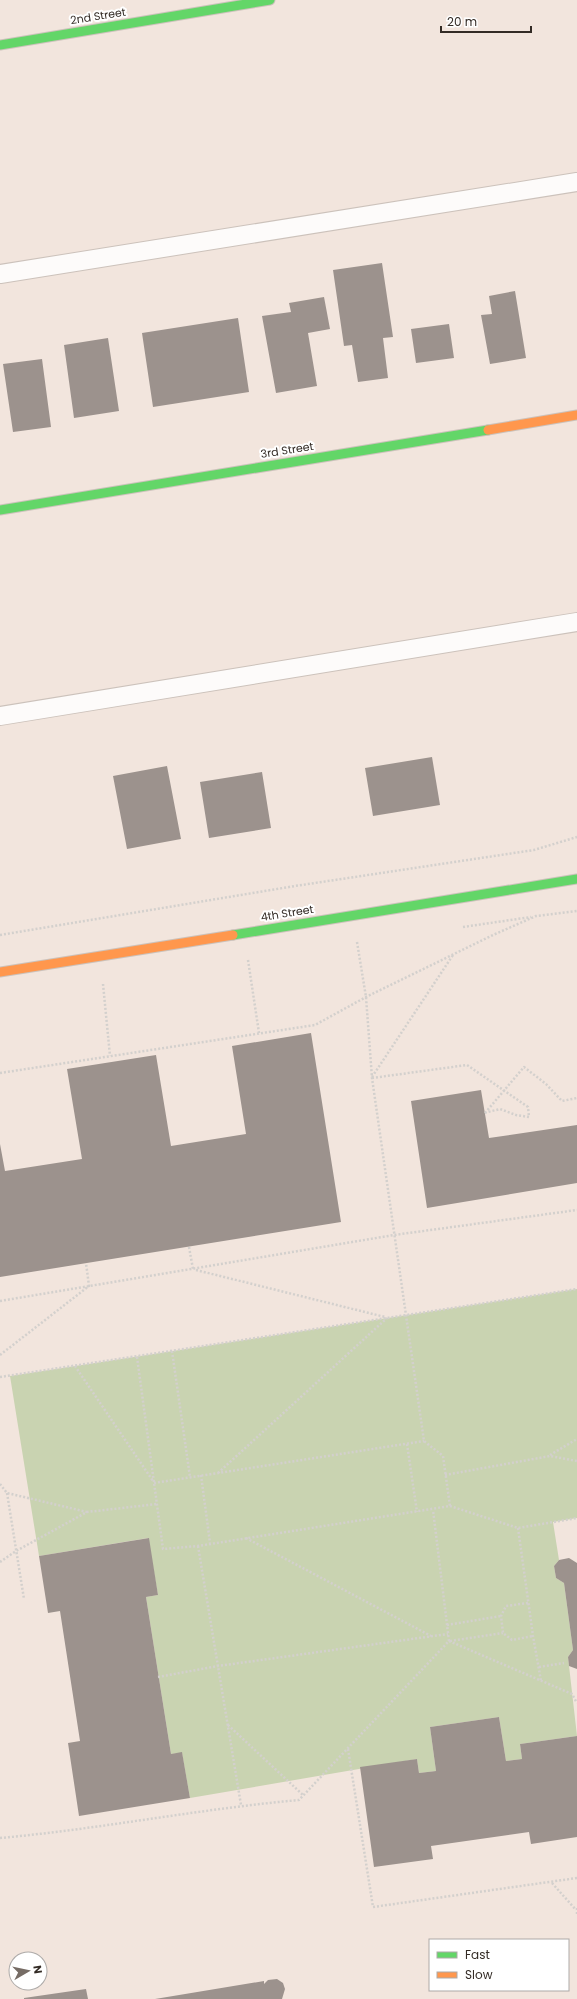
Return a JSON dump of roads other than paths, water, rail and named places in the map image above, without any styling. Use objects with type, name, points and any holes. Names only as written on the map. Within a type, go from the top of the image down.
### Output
[{"type":"street","name":"2nd Street","points":[[0,44],[270,0]]},
{"type":"street","name":"3rd Street","points":[[0,510],[577,415]]},
{"type":"street","name":"4th Street","points":[[0,972],[577,879]]},
{"type":"lane","points":[[0,274],[577,182]]},
{"type":"lane","points":[[0,716],[577,622]]}]
